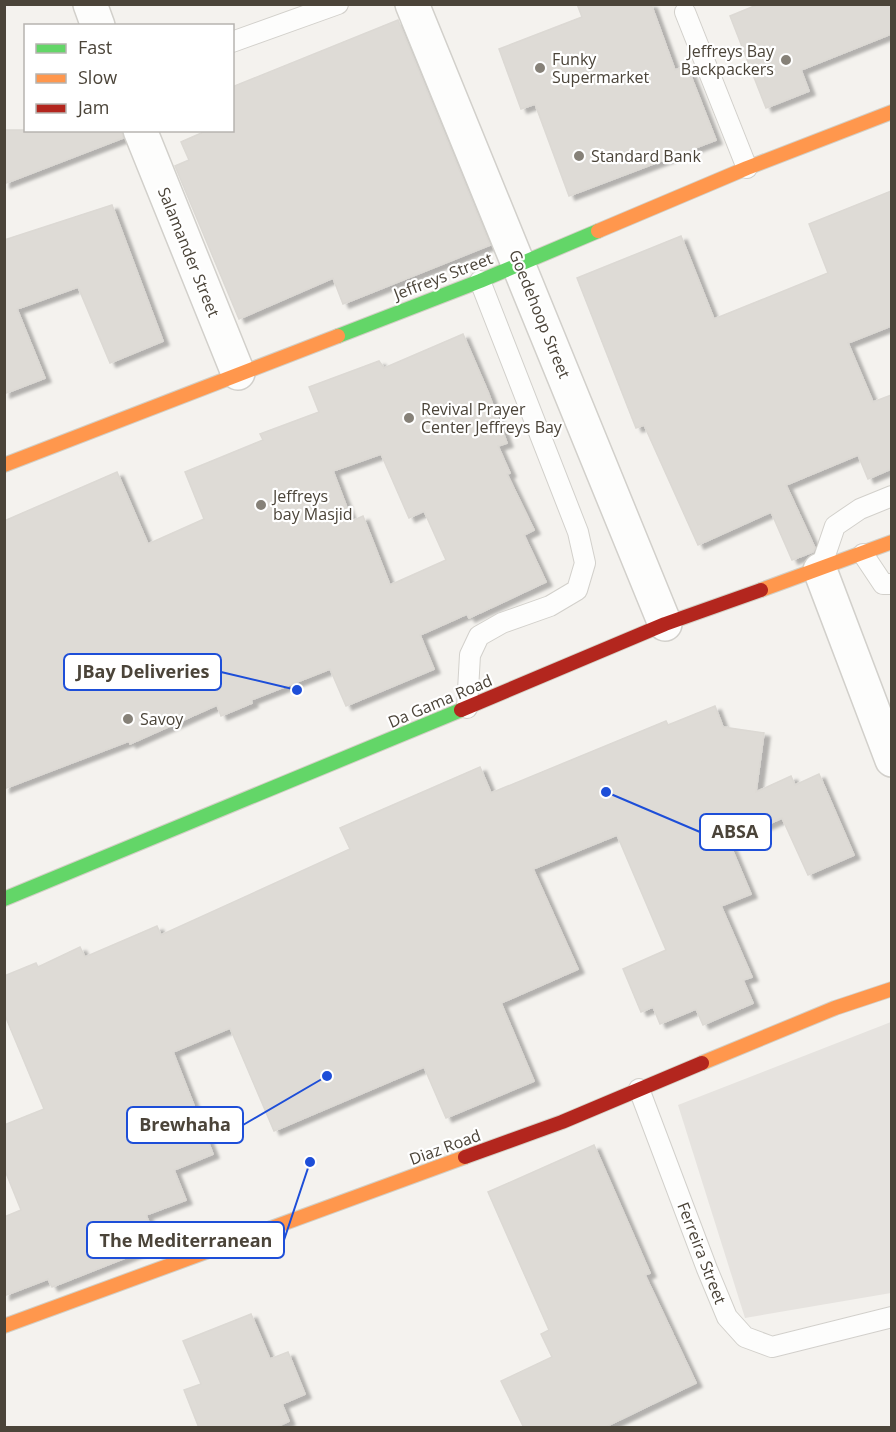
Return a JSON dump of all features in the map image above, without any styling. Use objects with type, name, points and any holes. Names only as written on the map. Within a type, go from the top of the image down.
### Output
[{"type":"street","points":[[90,4],[97,24]]},
{"type":"street","name":"Goedehoop Street","points":[[412,4],[665,624]]},
{"type":"street","name":"Jeffreys Street","points":[[4,465],[480,281],[747,168],[891,112]]},
{"type":"street","name":"Salamander Street","points":[[141,132],[238,373]]},
{"type":"street","name":"Da Gama Road","points":[[4,899],[665,624],[820,570],[891,542]]},
{"type":"street","points":[[820,570],[891,760]]},
{"type":"street","name":"Diaz Road","points":[[4,1326],[562,1122],[835,1008],[891,989]]},
{"type":"lane","points":[[234,41],[338,4]]},
{"type":"lane","points":[[685,12],[747,168]]},
{"type":"lane","points":[[467,708],[470,655],[479,636],[502,623],[550,606],[577,590],[585,563],[578,532],[480,281]]},
{"type":"lane","points":[[820,570],[835,526],[860,509],[891,496]]},
{"type":"lane","points":[[863,554],[883,584],[891,584]]},
{"type":"lane","name":"Ferreira Street","points":[[639,1089],[706,1269],[727,1317],[745,1337],[772,1347],[891,1317]]},
{"type":"shaded area","points":[[891,1022],[891,1293],[745,1318],[678,1105]]},
{"type":"building","points":[[577,4],[651,4],[675,70],[687,66],[716,140],[569,196],[535,104],[521,109],[499,49],[582,17]]},
{"type":"building","name":"Jeffreys Bay Backpackers","points":[[759,4],[891,4],[891,34],[801,70],[809,91],[766,108],[730,16]]},
{"type":"building","points":[[398,20],[490,245],[343,304],[333,278],[239,319],[175,166],[189,160],[181,142],[204,132],[234,132],[234,86]]},
{"type":"building","points":[[4,130],[122,132],[123,138],[4,184]]},
{"type":"building","points":[[891,191],[891,326],[848,343],[873,402],[891,395],[891,469],[868,479],[858,455],[786,485],[815,548],[813,552],[792,560],[771,512],[698,545],[644,425],[636,428],[577,278],[681,236],[714,319],[828,273],[809,224]]},
{"type":"building","points":[[112,205],[163,341],[110,363],[78,287],[17,309],[45,378],[4,394],[4,240]]},
{"type":"building","points":[[463,334],[507,443],[498,446],[510,473],[507,474],[534,530],[524,535],[546,582],[469,618],[467,614],[420,635],[434,669],[346,706],[330,669],[251,700],[252,703],[221,716],[217,705],[130,744],[129,741],[4,789],[4,521],[117,472],[148,544],[204,519],[185,472],[263,440],[260,434],[319,412],[309,387],[379,361],[384,368]],"holes":[[[381,454],[409,518],[424,511],[446,560],[390,585],[363,516],[352,521],[333,471]]]},
{"type":"building","points":[[715,706],[723,727],[764,733],[756,792],[791,776],[795,785],[819,774],[854,855],[808,875],[782,818],[729,842],[751,894],[721,906],[752,977],[743,980],[753,1003],[703,1025],[696,1009],[660,1024],[653,1007],[641,1012],[623,969],[666,950],[617,835],[533,869],[578,969],[501,1003],[534,1081],[446,1118],[424,1067],[274,1131],[230,1028],[173,1052],[213,1154],[174,1170],[186,1200],[146,1215],[158,1245],[52,1287],[48,1279],[4,1296],[4,1217],[21,1210],[4,1168],[4,1125],[44,1109],[4,1013],[4,976],[36,963],[38,967],[80,947],[85,957],[157,926],[161,935],[350,849],[340,828],[480,767],[491,793],[666,721],[668,725]]},
{"type":"building","points":[[594,1145],[650,1273],[645,1275],[696,1383],[603,1428],[524,1428],[501,1381],[552,1357],[541,1334],[549,1330],[488,1192]]},
{"type":"building","points":[[251,1314],[270,1359],[288,1352],[305,1394],[282,1404],[289,1421],[274,1428],[199,1428],[184,1390],[201,1384],[183,1341]]},
{"type":"traffic: fast","points":[[338,336],[480,281],[598,231]]},
{"type":"traffic: fast","points":[[4,899],[461,710]]},
{"type":"traffic: slow","points":[[598,231],[747,168],[892,112]]},
{"type":"traffic: slow","points":[[4,465],[338,336]]},
{"type":"traffic: slow","points":[[761,590],[892,542]]},
{"type":"traffic: slow","points":[[702,1063],[835,1008],[892,989]]},
{"type":"traffic: slow","points":[[4,1326],[465,1157]]},
{"type":"traffic: jam","points":[[461,710],[665,624],[761,590]]},
{"type":"traffic: jam","points":[[465,1157],[562,1122],[702,1063]]},
{"type":"place","name":"Jeffreys Bay Backpackers","points":[[786,60]]},
{"type":"place","name":"Funky Supermarket","points":[[540,68]]},
{"type":"place","name":"Standard Bank","points":[[579,156]]},
{"type":"place","name":"Revival Prayer Center Jeffreys Bay","points":[[409,418]]},
{"type":"place","name":"Jeffreys bay Masjid","points":[[261,505]]},
{"type":"place","name":"JBay Deliveries","points":[[297,690]]},
{"type":"place","name":"Savoy","points":[[128,719]]},
{"type":"place","name":"ABSA","points":[[606,792]]},
{"type":"place","name":"Brewhaha","points":[[327,1076]]},
{"type":"place","name":"The Mediterranean","points":[[310,1162]]}]
